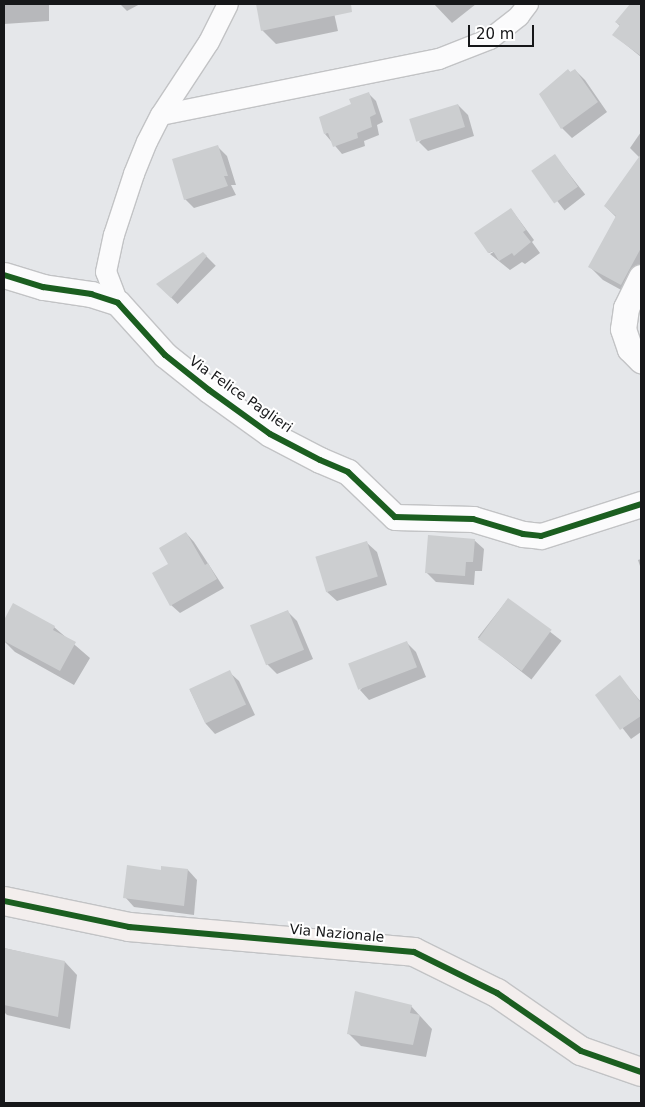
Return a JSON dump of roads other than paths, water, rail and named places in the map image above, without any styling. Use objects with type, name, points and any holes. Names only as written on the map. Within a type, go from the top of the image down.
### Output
[{"type":"main road","name":"Via Nazionale","points":[[4,901],[129,927],[414,952],[497,993],[581,1051],[641,1072]]},
{"type":"street","points":[[118,303],[106,272],[114,235],[141,158],[161,116],[209,42],[228,4]]},
{"type":"street","points":[[161,116],[439,59],[490,39],[519,16],[528,4]]},
{"type":"street","name":"Via Felice Paglieri","points":[[4,275],[43,287],[91,294],[118,303],[166,355],[209,390],[270,434],[348,472],[395,517],[473,519],[523,534],[540,536],[641,504]]},
{"type":"street","points":[[641,277],[626,308],[623,329],[630,349],[641,360]]}]
